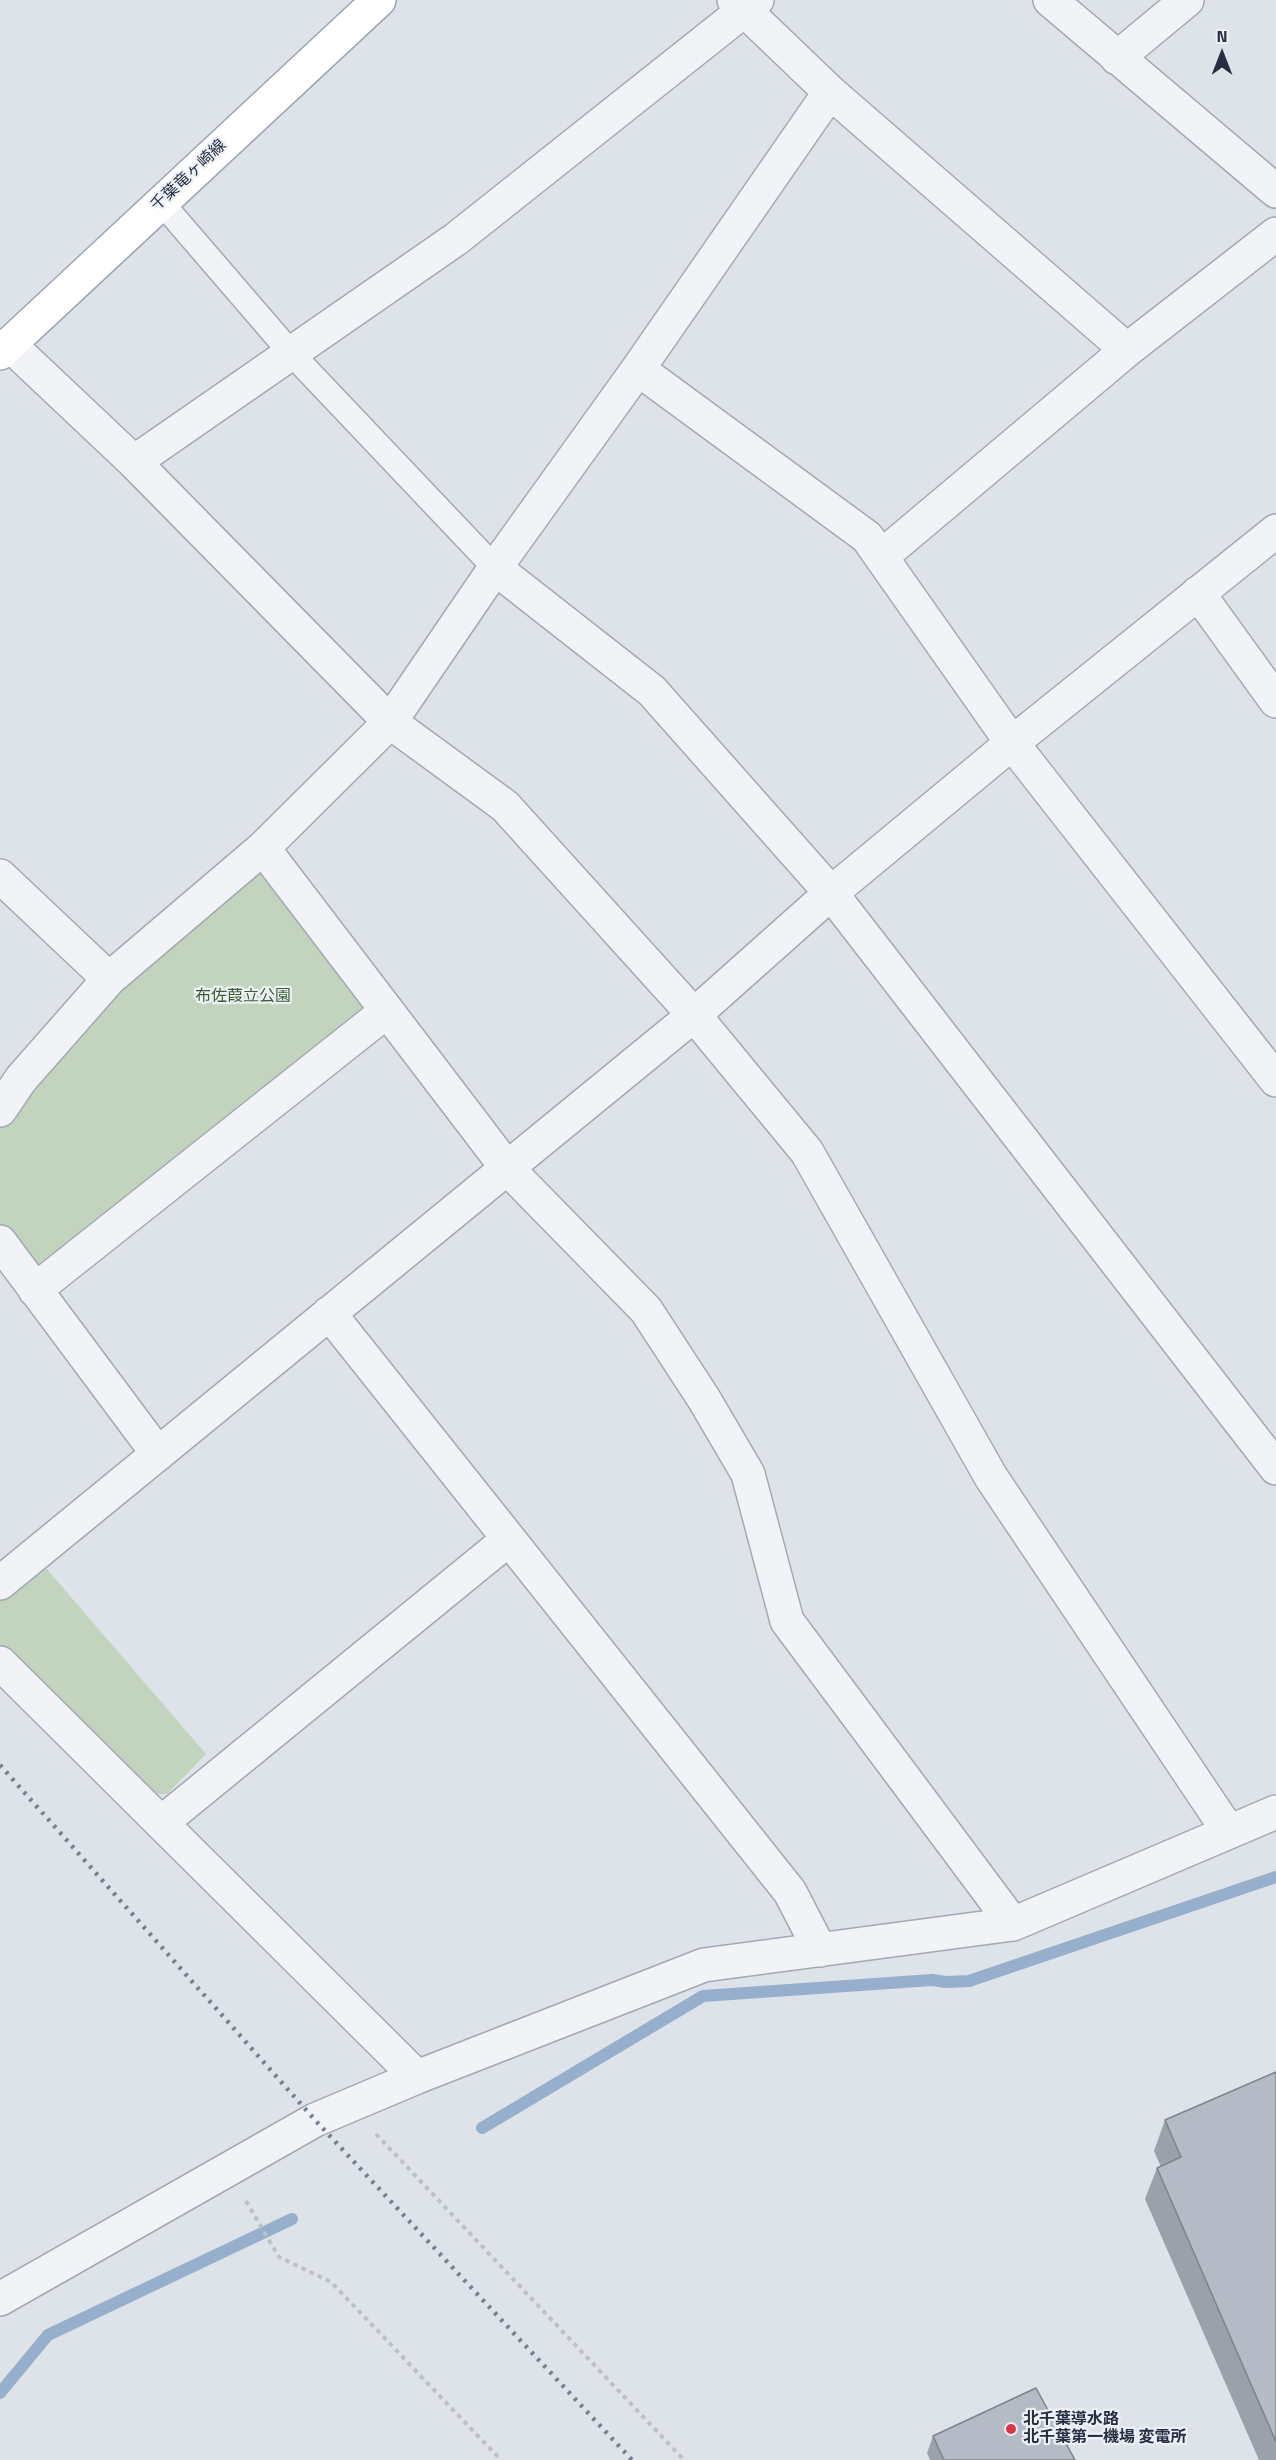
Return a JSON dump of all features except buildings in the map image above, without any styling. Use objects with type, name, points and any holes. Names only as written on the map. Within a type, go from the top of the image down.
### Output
[{"type":"main road","name":"千葉竜ヶ崎線","points":[[3,344],[161,202],[379,0]]},
{"type":"street","points":[[1050,0],[1276,191]]},
{"type":"street","points":[[1117,58],[1187,0]]},
{"type":"street","points":[[134,462],[456,239],[745,3],[830,92],[1127,350]]},
{"type":"street","points":[[0,1110],[21,1079],[109,979],[263,848],[390,722],[495,568],[638,369],[830,92]]},
{"type":"street","points":[[882,556],[1127,350],[1276,234]]},
{"type":"street","points":[[3,344],[134,462],[390,722],[505,806],[694,1015],[807,1152],[991,1477],[1229,1832]]},
{"type":"street","points":[[638,369],[867,537],[1012,743],[1276,1080]]},
{"type":"street","points":[[0,1583],[694,1015],[831,892],[1276,531]]},
{"type":"street","points":[[495,568],[652,691],[831,892],[1276,1468]]},
{"type":"street","points":[[1198,593],[1276,701]]},
{"type":"street","points":[[263,848],[507,1168],[646,1310],[704,1399],[748,1474],[787,1621],[1013,1924]]},
{"type":"street","points":[[0,876],[109,979]]},
{"type":"street","points":[[35,1290],[387,1011]]},
{"type":"street","points":[[0,1242],[158,1454]]},
{"type":"street","points":[[329,1313],[790,1892],[820,1950]]},
{"type":"street","points":[[161,1823],[509,1539]]},
{"type":"street","points":[[0,1663],[417,2077]]},
{"type":"street","points":[[0,2299],[315,2120],[417,2077],[704,1965],[1013,1924],[1276,1812]]},
{"type":"lane","points":[[161,202],[291,353],[495,568]]},
{"type":"path","points":[[349,2105],[684,2460]]},
{"type":"path","points":[[250,2208],[279,2257],[331,2282],[501,2460]]},
{"type":"green space","name":"布佐葭立公園","points":[[263,848],[387,1011],[35,1290],[0,1242],[0,1110]]},
{"type":"green space","points":[[46,1568],[206,1754],[167,1794],[142,1794],[0,1655],[0,1599]]},
{"type":"waterway","points":[[482,2128],[703,1996],[932,1980],[969,1981],[1276,1877]]},
{"type":"waterway","points":[[0,2393],[48,2335],[292,2219]]},
{"type":"railway","points":[[0,1765],[315,2120],[632,2460]]},
{"type":"place","name":"北千葉導水路 北千葉第一機場 変電所","points":[[1011,2429]]}]
